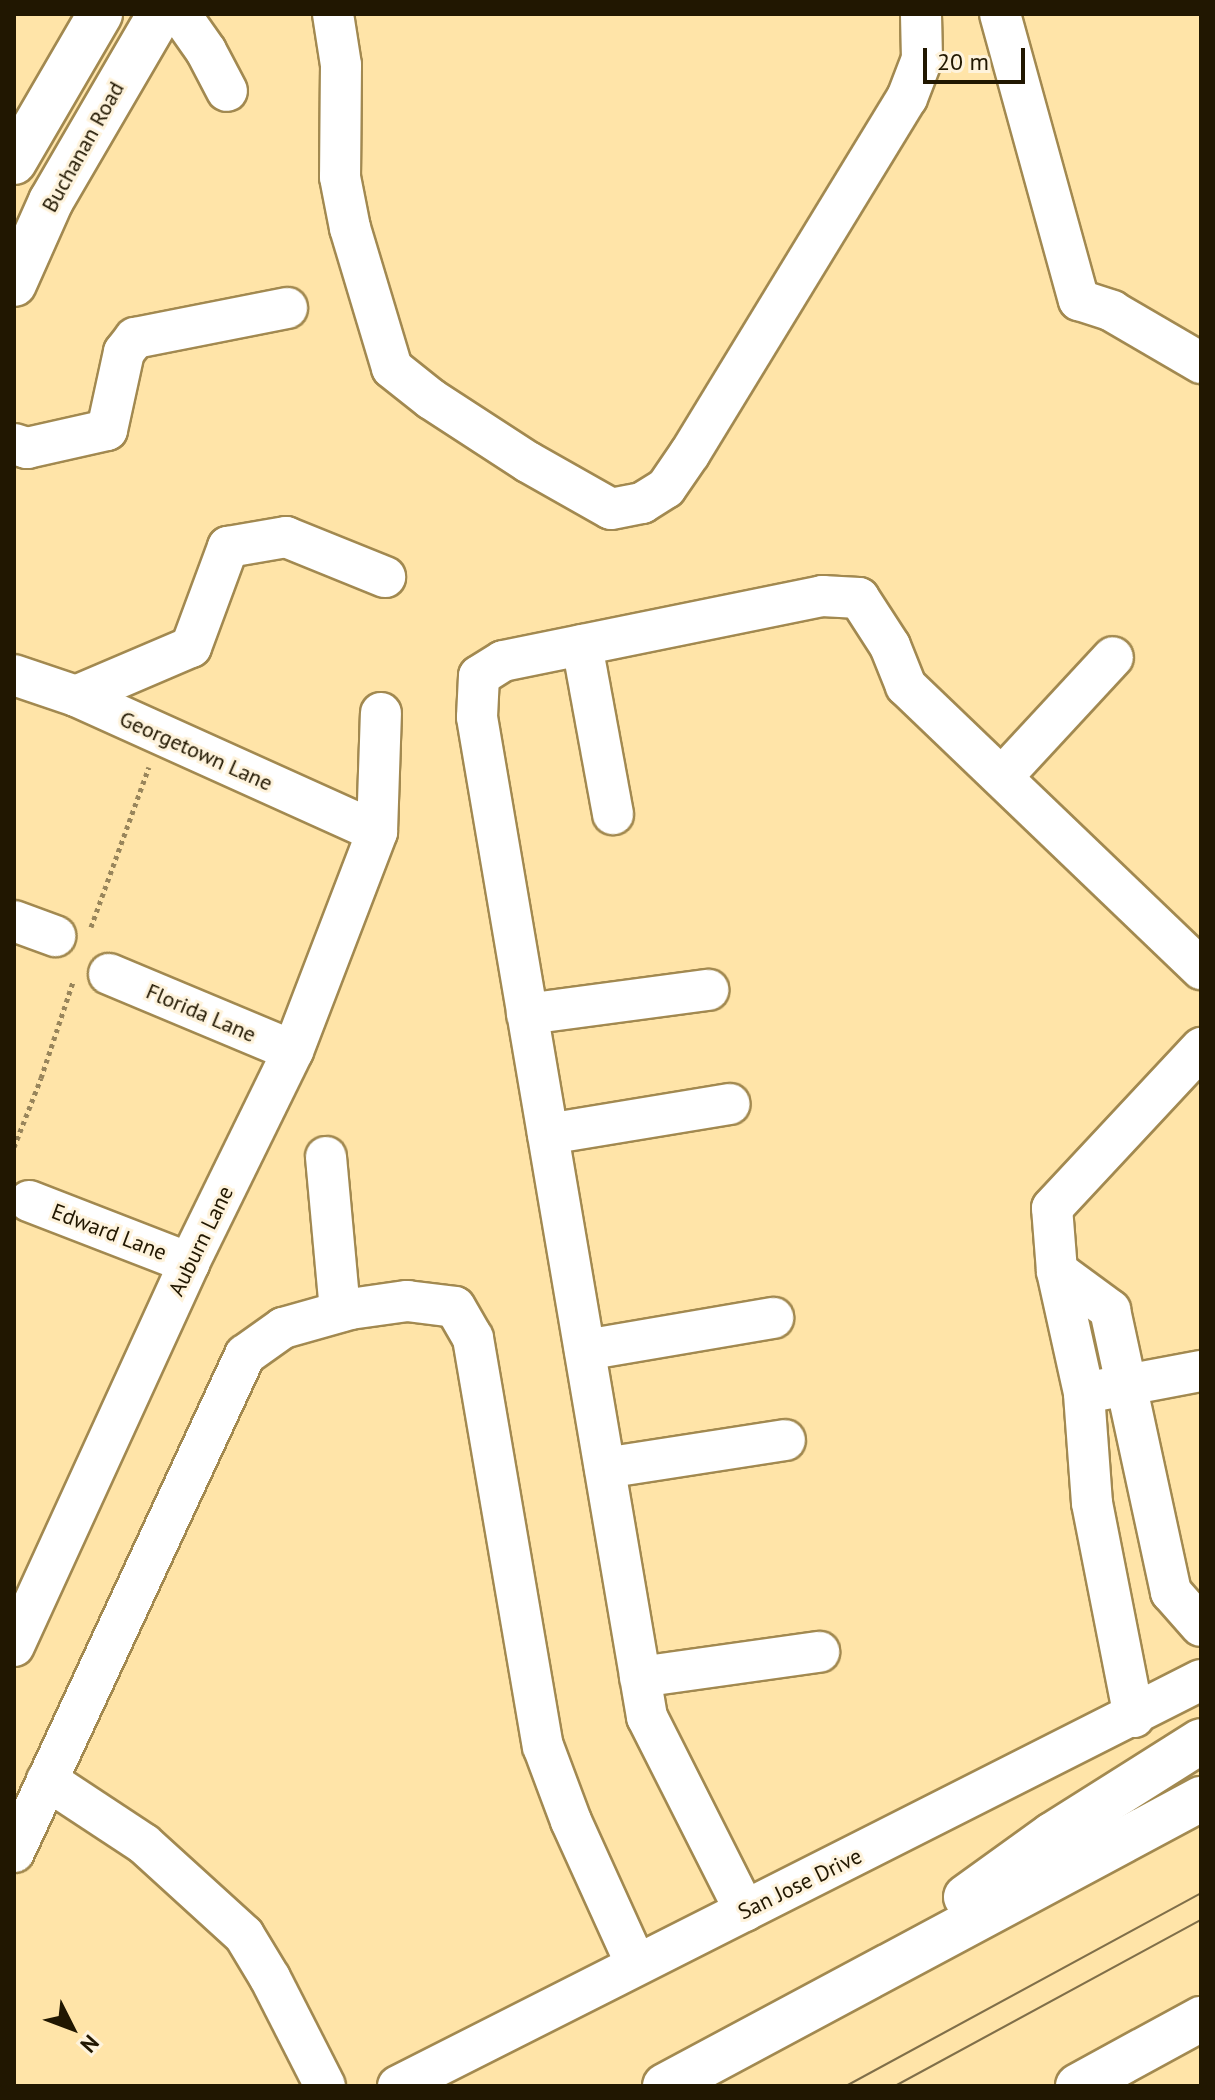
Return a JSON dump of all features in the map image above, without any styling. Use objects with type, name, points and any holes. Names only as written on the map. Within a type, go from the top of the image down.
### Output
[{"type":"main road","points":[[14,162],[100,14]]},
{"type":"main road","name":"Buchanan Road","points":[[14,284],[51,201],[160,14]]},
{"type":"main road","points":[[842,1988],[1052,1835],[1201,1741]]},
{"type":"main road","points":[[665,2086],[842,1988],[1201,1799]]},
{"type":"main road","points":[[1078,2086],[1201,2019]]},
{"type":"street","points":[[180,14],[206,51],[227,91]]},
{"type":"street","points":[[333,14],[341,65],[340,177],[350,228],[392,368],[431,399],[516,454],[611,509],[642,503],[666,488],[690,453],[907,98],[922,59],[921,14]]},
{"type":"street","points":[[1000,14],[1079,300],[1112,311],[1201,363]]},
{"type":"street","points":[[14,444],[27,448],[107,430],[124,352],[135,338],[287,308]]},
{"type":"street","points":[[76,696],[191,647],[228,547],[286,537],[385,577]]},
{"type":"street","points":[[745,1911],[647,1717],[477,717],[479,676],[503,661],[822,596],[859,598],[890,646],[906,686],[1201,969]]},
{"type":"street","points":[[582,645],[613,814]]},
{"type":"street","points":[[1002,777],[1113,657]]},
{"type":"street","name":"Georgetown Lane","points":[[14,675],[76,696],[377,832]]},
{"type":"street","name":"Auburn Lane","points":[[14,1646],[27,1578],[189,1263],[293,1051],[377,832],[381,713]]},
{"type":"street","points":[[14,921],[55,936]]},
{"type":"street","name":"Florida Lane","points":[[109,974],[293,1051]]},
{"type":"street","points":[[527,1014],[708,990]]},
{"type":"street","points":[[1134,1717],[1092,1503],[1084,1393],[1057,1271],[1052,1208],[1201,1048]]},
{"type":"street","points":[[548,1134],[730,1104]]},
{"type":"street","points":[[326,1157],[340,1311]]},
{"type":"street","name":"Edward Lane","points":[[29,1201],[189,1263]]},
{"type":"street","points":[[1057,1271],[1110,1310],[1171,1592],[1201,1626]]},
{"type":"street","points":[[14,1852],[245,1355],[283,1328],[340,1311],[407,1301],[455,1307],[473,1338],[543,1746],[571,1821],[636,1964]]},
{"type":"street","points":[[585,1350],[773,1318]]},
{"type":"street","points":[[1084,1393],[1201,1371]]},
{"type":"street","points":[[605,1468],[785,1440]]},
{"type":"street","points":[[640,1677],[819,1652]]},
{"type":"street","name":"San Jose Drive","points":[[398,2086],[1134,1717],[1201,1680]]},
{"type":"street","points":[[47,1780],[144,1844],[244,1935],[270,1978],[325,2086]]},
{"type":"tram line","points":[[846,2086],[1201,1893]]},
{"type":"tram line","points":[[895,2086],[1201,1920]]}]
